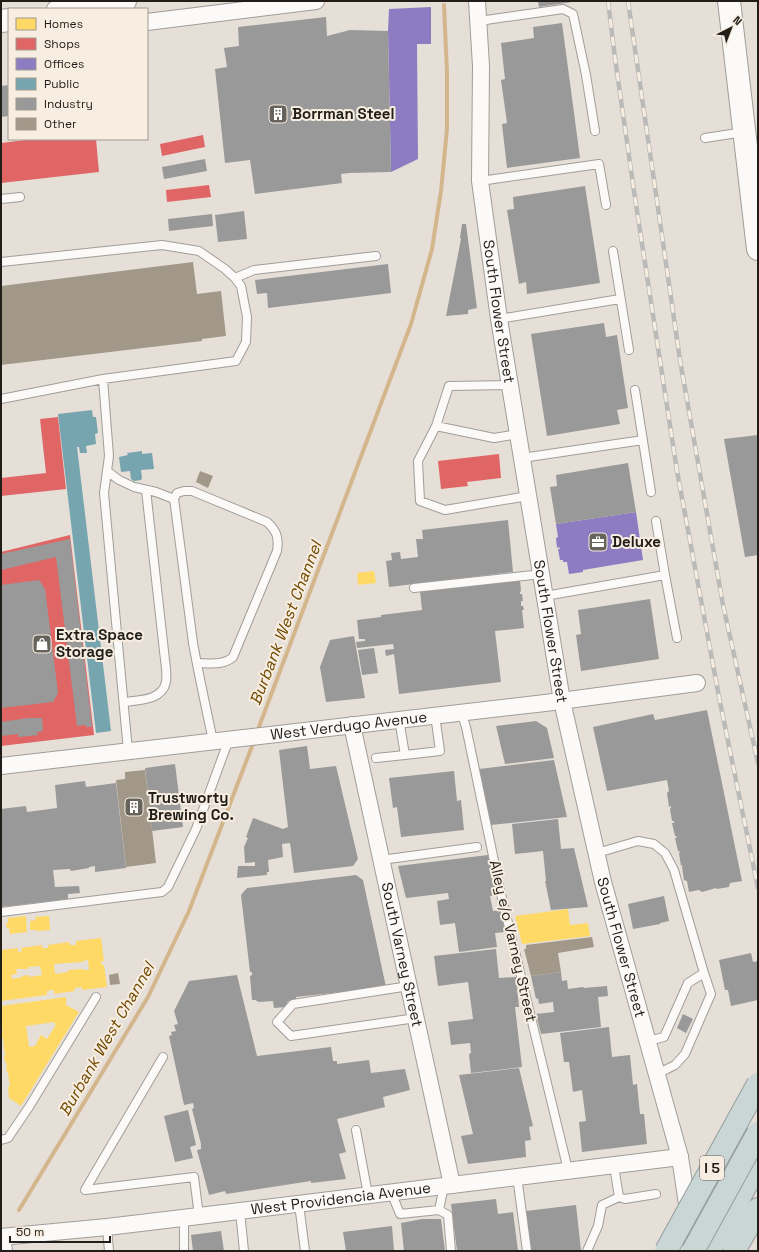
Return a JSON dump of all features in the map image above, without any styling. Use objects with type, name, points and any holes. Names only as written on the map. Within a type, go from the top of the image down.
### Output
[{"type":"highway","name":"I 5","points":[[666,1251],[758,1084]]},
{"type":"highway","points":[[694,1251],[758,1133]]},
{"type":"highway","points":[[709,1251],[758,1164]]},
{"type":"highway","points":[[734,1251],[758,1209]]},
{"type":"main road","points":[[80,8],[125,1]]},
{"type":"main road","points":[[729,1],[758,248]]},
{"type":"street","points":[[57,8],[70,1]]},
{"type":"street","points":[[148,22],[316,1]]},
{"type":"street","name":"South Flower Street","points":[[477,1],[481,66],[480,181],[499,319],[562,700],[613,921],[680,1157],[694,1251]]},
{"type":"street","name":"West Verdugo Avenue","points":[[1,766],[697,683]]},
{"type":"street","name":"South Varney Street","points":[[352,725],[416,1018],[448,1185]]},
{"type":"street","name":"West Providencia Avenue","points":[[1,1237],[192,1217],[680,1157]]},
{"type":"street","points":[[1,1245],[2,1251]]},
{"type":"lane","points":[[479,21],[563,9],[573,14],[586,75],[595,131]]},
{"type":"lane","points":[[705,138],[744,132]]},
{"type":"lane","points":[[480,181],[599,164],[606,206]]},
{"type":"lane","points":[[1,199],[20,197]]},
{"type":"lane","points":[[1,262],[162,245],[199,251],[235,278],[241,286],[247,317],[246,342],[236,361],[103,379],[1,399]]},
{"type":"lane","points":[[613,251],[629,350]]},
{"type":"lane","points":[[235,278],[254,270],[376,256]]},
{"type":"lane","points":[[499,319],[620,299]]},
{"type":"lane","points":[[103,379],[109,456],[104,493],[128,751]]},
{"type":"lane","points":[[510,385],[449,386],[436,426],[418,461],[420,500],[445,510],[528,496]]},
{"type":"lane","points":[[635,390],[651,492]]},
{"type":"lane","points":[[436,426],[494,438],[518,434]]},
{"type":"lane","points":[[522,458],[643,440]]},
{"type":"lane","points":[[107,471],[134,487],[156,492],[174,499]]},
{"type":"lane","points":[[124,702],[153,698],[165,687],[166,681],[146,490]]},
{"type":"lane","points":[[197,663],[222,663],[229,661],[233,657],[277,551],[278,535],[267,522],[192,491],[184,490],[177,493],[174,499],[197,663],[213,741]]},
{"type":"lane","points":[[656,521],[677,638]]},
{"type":"lane","points":[[414,588],[542,574]]},
{"type":"lane","points":[[545,596],[665,575]]},
{"type":"lane","name":"Alley e/o Varney Street","points":[[461,712],[466,727],[501,894],[568,1170]]},
{"type":"lane","points":[[376,758],[440,751],[435,715]]},
{"type":"lane","points":[[400,719],[406,755]]},
{"type":"lane","points":[[1,912],[162,892],[168,887],[236,738]]},
{"type":"lane","points":[[597,853],[638,841],[654,844],[665,853],[674,870],[711,994],[685,1054],[675,1065],[657,1074]]},
{"type":"lane","points":[[381,860],[477,847]]},
{"type":"lane","points":[[648,1041],[664,1037],[688,983],[704,973]]},
{"type":"lane","points":[[409,986],[293,1004],[277,1022],[292,1036],[416,1018]]},
{"type":"lane","points":[[1,1140],[8,1138],[29,1107],[96,997]]},
{"type":"lane","points":[[163,1057],[85,1190],[194,1177],[192,1217],[184,1251]]},
{"type":"lane","points":[[356,1130],[368,1195]]},
{"type":"lane","points":[[614,1166],[619,1197]]},
{"type":"lane","points":[[517,1176],[527,1251]]},
{"type":"lane","points":[[439,1210],[448,1185]]},
{"type":"lane","points":[[391,1192],[400,1214],[439,1210],[448,1215],[451,1251]]},
{"type":"lane","points":[[587,1251],[598,1226],[602,1206],[619,1197],[625,1199],[656,1194]]},
{"type":"lane","points":[[298,1204],[305,1251]]},
{"type":"lane","points":[[240,1211],[244,1251]]},
{"type":"lane","points":[[107,1227],[109,1251]]},
{"type":"building: Homes","points":[[374,571],[376,583],[358,585],[357,573]]},
{"type":"building: Homes","points":[[568,909],[570,925],[588,923],[590,936],[522,944],[515,916]]},
{"type":"building: Homes","points":[[26,916],[27,932],[10,934],[6,923],[8,923],[8,918]]},
{"type":"building: Homes","points":[[49,916],[50,930],[30,930],[30,921],[36,920],[35,917]]},
{"type":"building: Homes","points":[[101,938],[104,961],[101,961],[102,965],[104,965],[107,987],[82,990],[82,987],[74,988],[75,991],[54,994],[54,990],[47,991],[47,995],[1,1001],[1,950],[18,948],[18,952],[22,951],[21,948],[42,945],[42,948],[48,948],[48,945],[69,942],[70,945],[76,945],[76,941]],"holes":[[[88,960],[89,970],[68,970],[68,972],[55,974],[54,964],[83,962]],[[40,966],[42,975],[29,977],[29,975],[12,979],[11,975],[17,974],[16,969],[28,969],[28,967]]]},
{"type":"building: Homes","points":[[66,997],[66,1005],[79,1012],[21,1106],[9,1098],[8,1087],[10,1086],[1,1032],[3,1031],[1,1024],[1,1006]],"holes":[[[55,1022],[54,1024],[56,1025],[47,1039],[41,1035],[35,1046],[29,1047],[26,1026]]]},
{"type":"building: Shops","points":[[203,135],[205,147],[162,156],[160,144]]},
{"type":"building: Shops","points":[[26,140],[96,140],[99,172],[1,183],[1,143]]},
{"type":"building: Shops","points":[[209,185],[211,197],[167,202],[166,190]]},
{"type":"building: Shops","points":[[58,417],[66,489],[1,496],[1,478],[46,473],[40,419]]},
{"type":"building: Shops","points":[[499,454],[501,478],[467,482],[468,486],[441,489],[438,461]]},
{"type":"building: Shops","name":"Extra Space Storage","points":[[70,535],[94,735],[1,746],[1,552]]},
{"type":"building: Offices","points":[[431,7],[431,44],[417,44],[418,159],[391,172],[388,31],[389,9]]},
{"type":"building: Offices","name":"Deluxe","points":[[636,512],[643,560],[583,570],[583,572],[569,574],[567,562],[560,560],[558,549],[560,549],[559,547],[557,548],[556,538],[558,537],[556,524]]},
{"type":"building: Public","points":[[92,410],[93,417],[96,417],[98,433],[95,434],[96,444],[86,446],[87,453],[80,453],[79,447],[77,447],[111,731],[96,733],[58,414]]},
{"type":"building: Public","points":[[142,451],[142,454],[152,453],[154,469],[141,470],[141,480],[134,481],[131,479],[130,471],[121,472],[119,457],[128,455],[127,453]]},
{"type":"building: Industry","points":[[538,1],[572,1],[572,2],[539,7]]},
{"type":"building: Industry","name":"Borrman Steel","points":[[326,17],[327,36],[350,30],[388,31],[391,172],[341,174],[342,183],[255,194],[250,160],[225,163],[215,69],[227,67],[224,48],[239,46],[238,27]]},
{"type":"building: Industry","points":[[562,23],[580,158],[507,168],[502,124],[507,123],[501,80],[505,79],[501,43],[534,38],[533,27]]},
{"type":"building: Industry","points":[[8,85],[8,116],[1,117],[1,86]]},
{"type":"building: Industry","points":[[205,159],[207,171],[164,179],[162,167]]},
{"type":"building: Industry","points":[[585,186],[600,283],[527,294],[526,282],[519,284],[507,210],[514,209],[513,197]]},
{"type":"building: Industry","points":[[244,211],[247,239],[218,242],[215,215]]},
{"type":"building: Industry","points":[[212,214],[213,226],[169,231],[168,219]]},
{"type":"building: Industry","points":[[462,224],[466,224],[477,308],[468,310],[468,314],[446,316],[461,239]]},
{"type":"building: Industry","points":[[388,264],[391,293],[268,308],[267,293],[257,294],[255,280]]},
{"type":"building: Industry","points":[[604,323],[606,337],[617,335],[628,408],[617,410],[620,424],[547,436],[531,334]]},
{"type":"building: Industry","points":[[758,435],[758,555],[745,557],[724,439]]},
{"type":"building: Industry","points":[[628,463],[636,512],[556,524],[550,487],[557,486],[556,475]]},
{"type":"building: Industry","points":[[508,520],[513,572],[389,587],[386,561],[392,560],[391,553],[400,552],[401,559],[418,557],[416,539],[423,539],[422,530]]},
{"type":"building: Industry","points":[[70,539],[92,727],[86,727],[86,725],[77,726],[56,557],[1,570],[1,554]]},
{"type":"building: Industry","points":[[39,580],[45,589],[58,693],[53,702],[1,708],[1,585]]},
{"type":"building: Industry","points":[[520,580],[520,594],[522,594],[523,601],[521,601],[521,606],[523,606],[524,610],[522,610],[524,628],[495,631],[501,682],[399,694],[394,654],[386,656],[385,650],[394,649],[393,644],[357,648],[356,642],[365,641],[365,639],[359,639],[357,620],[381,617],[381,615],[422,610],[420,591]]},
{"type":"building: Industry","points":[[650,599],[659,659],[581,671],[576,635],[581,634],[578,610]]},
{"type":"building: Industry","points":[[354,636],[365,698],[326,702],[320,667],[330,640]]},
{"type":"building: Industry","points":[[374,648],[378,673],[362,675],[358,650]]},
{"type":"building: Industry","points":[[707,710],[742,881],[730,883],[729,887],[716,888],[702,892],[699,890],[689,892],[687,881],[684,880],[683,865],[681,866],[680,852],[678,851],[675,838],[677,838],[675,836],[672,823],[674,823],[674,821],[672,821],[671,806],[669,807],[667,780],[607,791],[593,727],[653,714],[655,720]]},
{"type":"building: Industry","points":[[28,718],[42,718],[43,731],[37,732],[38,735],[18,737],[18,734],[1,736],[1,722]]},
{"type":"building: Industry","points":[[536,721],[547,728],[554,758],[505,764],[496,726]]},
{"type":"building: Industry","points":[[307,746],[310,769],[336,766],[358,859],[353,866],[294,873],[290,843],[282,844],[283,857],[268,860],[269,872],[267,872],[267,875],[237,878],[238,866],[255,866],[255,862],[245,863],[244,847],[253,818],[283,829],[288,827],[279,750]]},
{"type":"building: Industry","points":[[554,760],[567,817],[491,825],[479,769]]},
{"type":"building: Industry","points":[[175,764],[183,827],[152,831],[145,768]]},
{"type":"building: Industry","points":[[454,771],[457,801],[461,800],[464,830],[401,837],[397,807],[393,808],[389,778]]},
{"type":"building: Industry","points":[[85,781],[86,787],[116,783],[126,868],[95,872],[95,866],[71,871],[70,869],[53,870],[55,887],[79,886],[80,893],[68,894],[68,899],[1,907],[1,809],[26,806],[27,812],[57,808],[55,785]]},
{"type":"building: Industry","points":[[558,819],[561,849],[574,848],[588,907],[551,910],[545,881],[543,851],[515,854],[512,824]]},
{"type":"building: Industry","points":[[488,855],[497,895],[490,896],[493,911],[501,910],[505,932],[495,933],[497,947],[459,952],[455,923],[440,925],[437,901],[449,899],[448,893],[406,898],[398,866]]},
{"type":"building: Industry","points":[[356,875],[363,880],[386,987],[296,997],[296,1000],[288,1001],[286,1007],[274,1008],[273,1001],[259,1002],[252,1000],[250,976],[252,975],[252,972],[250,972],[241,895],[247,888]]},
{"type":"building: Industry","points":[[664,896],[669,921],[633,929],[628,904]]},
{"type":"building: Industry","points":[[496,949],[499,978],[516,977],[519,1007],[515,1007],[522,1067],[471,1073],[469,1054],[471,1053],[470,1043],[451,1045],[448,1022],[473,1019],[468,982],[438,986],[434,956]]},
{"type":"building: Industry","points":[[751,953],[753,962],[758,961],[758,1000],[731,1006],[728,990],[725,990],[719,960]]},
{"type":"building: Industry","points":[[561,972],[562,981],[567,980],[568,989],[607,986],[608,996],[598,997],[601,1027],[541,1034],[536,1014],[554,1012],[553,1002],[539,1004],[538,998],[536,999],[531,976]]},
{"type":"building: Industry","points":[[237,975],[257,1056],[331,1047],[333,1061],[337,1061],[337,1064],[369,1060],[371,1073],[405,1069],[410,1090],[383,1097],[385,1107],[337,1119],[346,1152],[339,1154],[346,1179],[311,1183],[311,1181],[226,1194],[225,1191],[209,1195],[197,1150],[201,1149],[201,1144],[192,1109],[194,1108],[193,1103],[184,1105],[169,1036],[172,1035],[171,1032],[176,1031],[174,1025],[178,1024],[174,1011],[189,981]]},
{"type":"building: Industry","points":[[683,1014],[693,1019],[686,1033],[677,1028]]},
{"type":"building: Industry","points":[[609,1027],[612,1057],[630,1055],[633,1085],[637,1084],[640,1114],[644,1114],[647,1144],[582,1152],[579,1122],[586,1121],[582,1090],[573,1092],[569,1062],[564,1062],[560,1033]]},
{"type":"building: Industry","points":[[519,1068],[533,1126],[529,1127],[531,1140],[525,1141],[526,1157],[468,1164],[461,1136],[473,1134],[459,1075]]},
{"type":"building: Industry","points":[[188,1110],[196,1145],[190,1147],[193,1158],[175,1162],[164,1116]]},
{"type":"building: Industry","points":[[496,1199],[498,1214],[513,1212],[518,1251],[457,1251],[451,1204]]},
{"type":"building: Industry","points":[[576,1205],[581,1251],[531,1251],[526,1211]]},
{"type":"building: Industry","points":[[422,1219],[441,1219],[445,1251],[404,1251],[401,1223]]},
{"type":"building: Industry","points":[[392,1226],[394,1251],[346,1251],[343,1232]]},
{"type":"building: Industry","points":[[221,1231],[224,1251],[193,1251],[191,1235]]},
{"type":"building: Other","points":[[193,262],[197,294],[221,291],[226,336],[202,339],[202,341],[1,365],[1,286]]},
{"type":"building: Other","points":[[200,471],[213,476],[208,488],[196,482]]},
{"type":"building: Other","name":"Trustworty Brewing Co.","points":[[145,770],[156,863],[126,867],[116,780],[125,779],[125,772]]},
{"type":"building: Other","points":[[592,937],[594,947],[558,953],[561,972],[531,976],[524,949],[526,949],[526,945]]},
{"type":"building: Other","points":[[118,973],[120,984],[110,985],[109,975]]},
{"type":"waterway","name":"Burbank West Channel","points":[[257,732],[411,324],[432,249],[441,191],[447,129],[447,73],[444,5]]},
{"type":"waterway","name":"Burbank West Channel","points":[[19,1210],[148,997],[189,911],[254,741]]},
{"type":"railway","points":[[608,1],[635,198],[677,471],[720,702],[758,888]]},
{"type":"railway","points":[[628,1],[680,360],[723,605],[758,763]]},
{"type":"place","name":"Borrman Steel","points":[[278,114]]},
{"type":"place","name":"Deluxe","points":[[598,542]]},
{"type":"place","name":"Extra Space Storage","points":[[42,644]]},
{"type":"place","name":"Trustworty Brewing Co.","points":[[134,807]]}]
